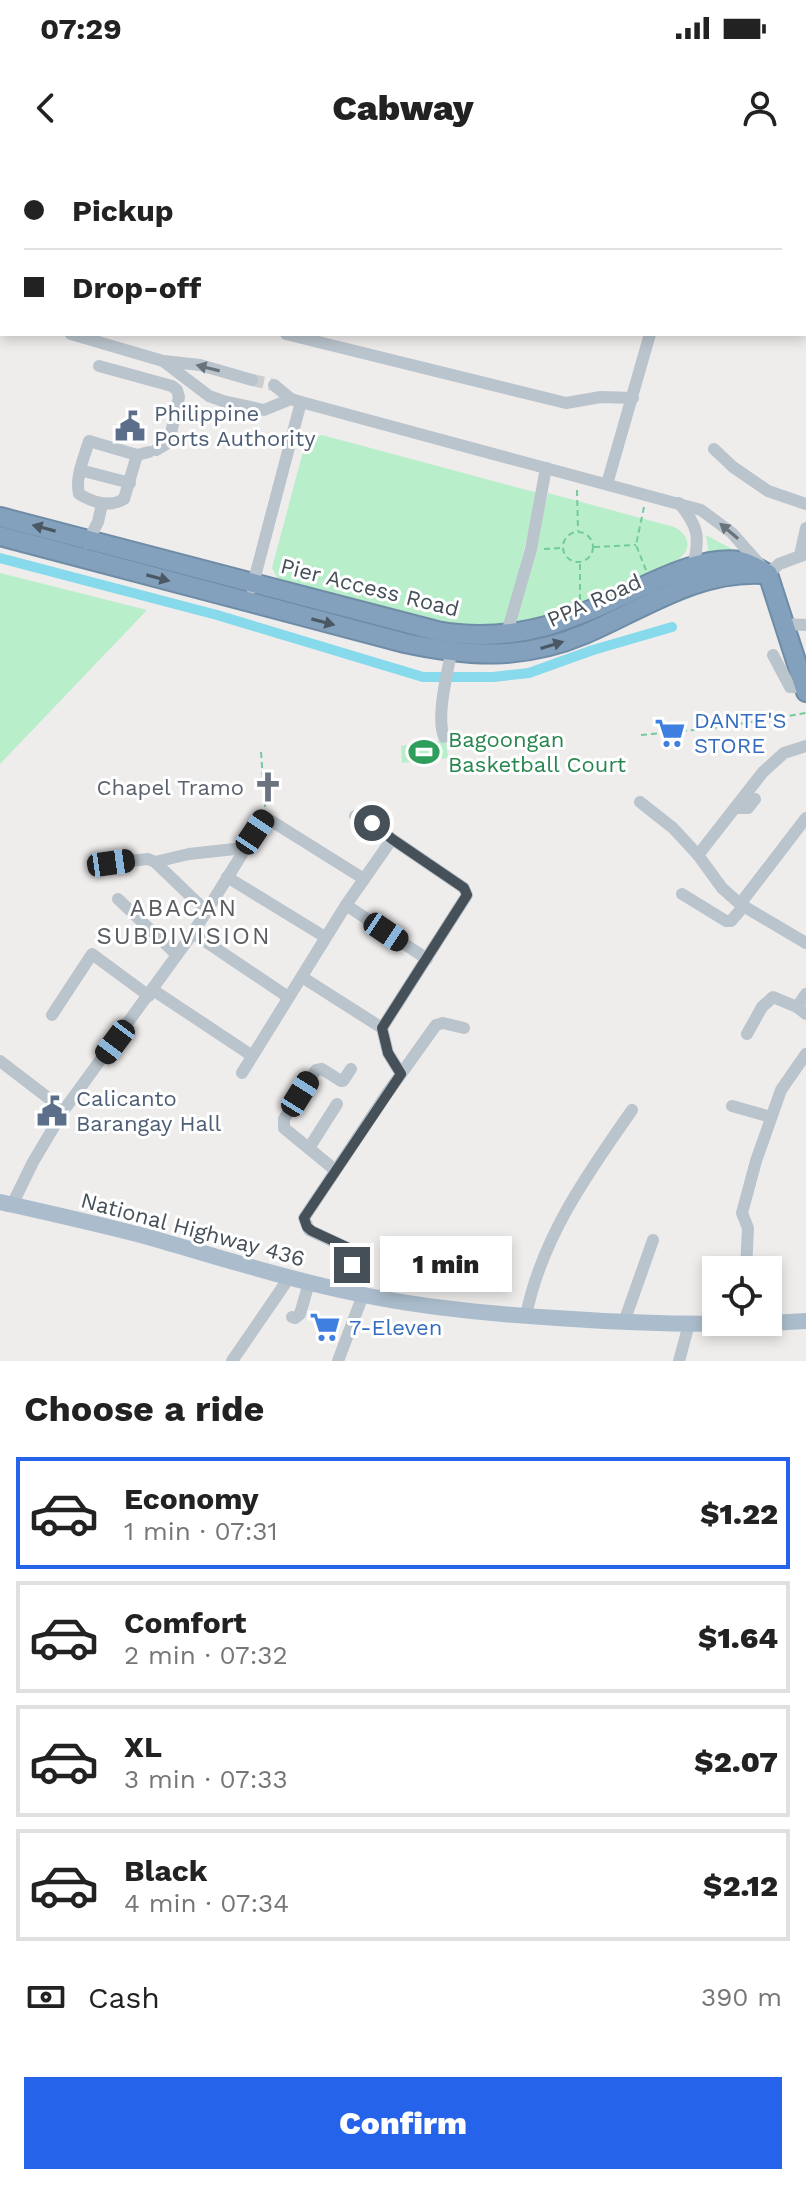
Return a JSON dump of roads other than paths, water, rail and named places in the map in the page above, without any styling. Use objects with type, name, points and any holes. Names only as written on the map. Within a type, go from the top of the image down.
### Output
[{"type":"highway","name":"PPA Road","points":[[0,517],[85,549],[250,593],[405,643],[451,653],[498,654],[536,650],[583,635],[677,590],[737,574],[768,574]]},
{"type":"highway","name":"PPA Road","points":[[0,536],[85,549]]},
{"type":"highway","name":"PPA Road","points":[[476,635],[549,625],[693,567],[737,561],[768,574]]},
{"type":"highway","points":[[768,574],[805,690]]},
{"type":"highway","name":"Pier Access Road","points":[[250,593],[437,631],[476,635]]},
{"type":"main road","name":"National Highway 436","points":[[6,1204],[150,1238],[289,1278],[355,1293],[443,1308],[526,1316],[702,1324]]},
{"type":"main road","name":"National Highway 436","points":[[782,1322],[806,1321]]},
{"type":"street","points":[[78,336],[163,361],[200,365],[252,380]]},
{"type":"street","points":[[294,336],[566,403],[601,397],[633,398]]},
{"type":"street","points":[[607,484],[649,336]]},
{"type":"street","points":[[163,361],[202,392],[223,401],[264,410],[296,400]]},
{"type":"street","points":[[99,366],[172,386],[179,397],[166,444],[147,452],[89,441],[80,470],[79,494],[102,504],[120,502],[147,452]]},
{"type":"street","points":[[274,385],[296,400],[701,510],[741,541],[768,574],[779,564],[803,554],[806,528]]},
{"type":"street","points":[[250,593],[296,400]]},
{"type":"street","points":[[714,449],[733,467],[768,491],[806,504]]},
{"type":"street","points":[[507,633],[531,549],[546,468]]},
{"type":"street","points":[[80,470],[130,483]]},
{"type":"street","points":[[679,503],[697,530],[693,567]]},
{"type":"street","points":[[85,549],[98,522],[102,504]]},
{"type":"street","points":[[784,624],[806,625]]},
{"type":"street","points":[[444,737],[441,713],[451,653]]},
{"type":"street","points":[[773,655],[790,687],[805,690]]},
{"type":"street","points":[[698,855],[763,772],[784,753],[806,746]]},
{"type":"street","points":[[735,808],[748,808],[755,799]]},
{"type":"street","points":[[640,802],[673,828],[722,888],[742,906],[806,943]]},
{"type":"street","points":[[355,816],[372,823],[467,891],[382,1028]]},
{"type":"street","points":[[6,1204],[64,1110],[193,933],[265,817],[364,879]]},
{"type":"street","points":[[682,894],[729,922],[806,818]]},
{"type":"street","points":[[242,1073],[325,937],[392,839]]},
{"type":"street","points":[[155,862],[189,854],[244,848]]},
{"type":"street","points":[[111,863],[148,859],[155,862],[206,911]]},
{"type":"street","points":[[227,877],[325,937]]},
{"type":"street","points":[[118,899],[177,955]]},
{"type":"street","points":[[346,905],[427,959]]},
{"type":"street","points":[[193,933],[288,997]]},
{"type":"street","points":[[52,1015],[92,954],[251,1055]]},
{"type":"street","points":[[302,977],[382,1028],[388,1053],[401,1074]]},
{"type":"street","points":[[747,1034],[769,999],[778,998],[802,1011],[806,994]]},
{"type":"street","points":[[338,1361],[355,1293],[354,1251],[312,1231],[304,1218],[436,1025],[443,1023],[464,1028]]},
{"type":"street","points":[[747,1256],[748,1228],[743,1210],[756,1161],[786,1081],[806,1054]]},
{"type":"street","points":[[0,1061],[64,1110]]},
{"type":"street","points":[[335,1170],[284,1128],[284,1119],[316,1070],[322,1069],[343,1081],[351,1069]]},
{"type":"street","points":[[309,1148],[337,1104]]},
{"type":"street","points":[[732,1106],[771,1117]]},
{"type":"street","points":[[526,1316],[533,1282],[560,1221],[632,1110]]},
{"type":"street","points":[[624,1322],[653,1240]]},
{"type":"street","points":[[232,1361],[280,1314],[289,1278]]},
{"type":"street","points":[[280,1314],[295,1318],[300,1314],[309,1283]]},
{"type":"street","points":[[679,1361],[689,1324]]},
{"type":"waterway","points":[[0,558],[217,615],[423,677],[493,677],[529,673],[672,627]]},
{"type":"tunnel","points":[[252,380],[274,385]]},
{"type":"place","name":"Philippine Ports Authority","points":[[130,426]]},
{"type":"place","name":"DANTE'S STORE","points":[[670,733]]},
{"type":"place","name":"Bagoongan Basketball Court","points":[[424,752]]},
{"type":"place","name":"Chapel Tramo","points":[[268,787]]},
{"type":"place","name":"Calicanto Barangay Hall","points":[[52,1111]]},
{"type":"place","name":"7-Eleven","points":[[325,1327]]},
{"type":"district","name":"ABACAN SUBDIVISION","points":[[184,922]]}]
